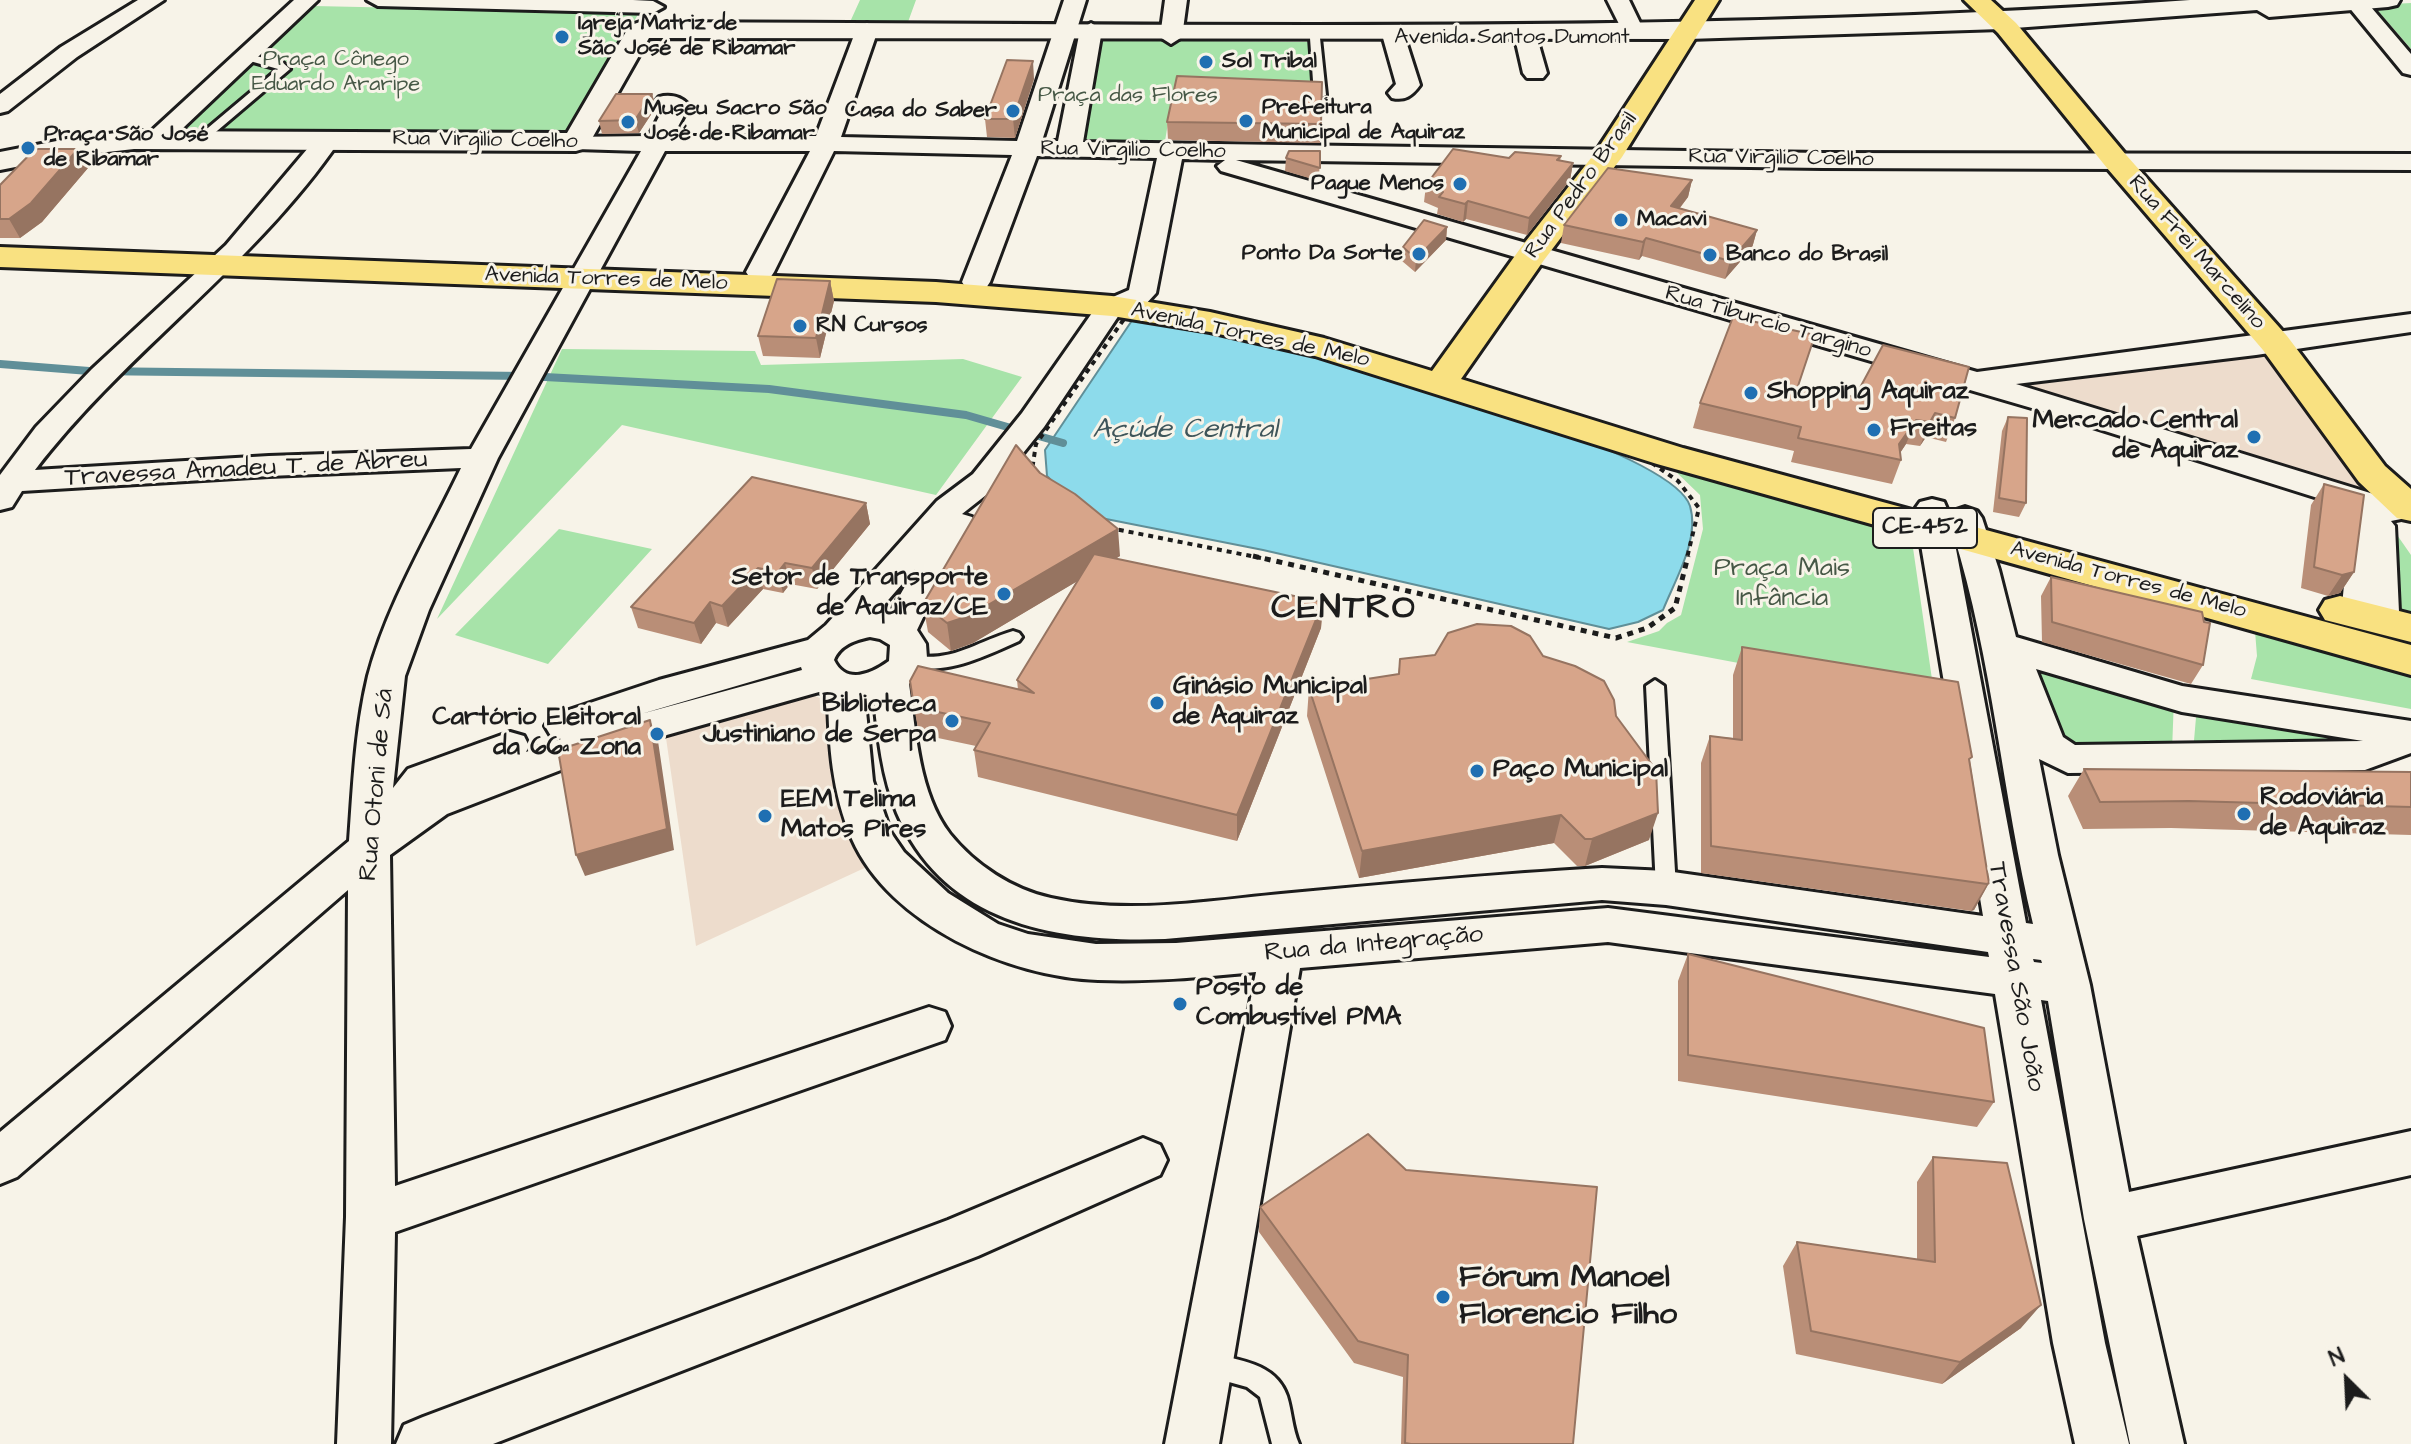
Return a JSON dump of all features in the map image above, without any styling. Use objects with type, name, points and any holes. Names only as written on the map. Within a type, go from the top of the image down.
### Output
[{"type":"main road","name":"Rua Pedro Brasil","points":[[1448,376],[1533,253],[1607,157],[1707,0]]},
{"type":"main road","name":"Rua Frei Marcelino","points":[[1976,0],[2004,24],[2117,162],[2275,343],[2405,518]]},
{"type":"main road","name":"Avenida Torres de Melo","points":[[0,248],[225,261]]},
{"type":"main road","name":"Avenida Torres de Melo","points":[[0,257],[586,273],[1125,302]]},
{"type":"main road","name":"Avenida Torres de Melo","points":[[586,273],[760,272],[976,282],[1125,302],[1448,376],[1670,456],[1961,529],[2411,628]]},
{"type":"main road","name":"Avenida Torres de Melo","points":[[1961,529],[2411,660]]},
{"type":"street","points":[[0,106],[69,52],[153,0]]},
{"type":"street","points":[[155,141],[307,0]]},
{"type":"street","points":[[378,0],[646,19],[576,142]]},
{"type":"street","points":[[1069,150],[1077,34],[1075,0]]},
{"type":"street","points":[[1171,34],[1176,0]]},
{"type":"street","points":[[1618,0],[1633,31]]},
{"type":"street","name":"Avenida Santos Dumont","points":[[2004,24],[2296,0]]},
{"type":"street","name":"Avenida Santos Dumont","points":[[1171,34],[1315,38],[1686,34],[2004,24],[2388,0]]},
{"type":"street","points":[[2355,1],[2411,68]]},
{"type":"street","name":"Avenida Santos Dumont","points":[[646,19],[750,34],[1633,31],[1686,34]]},
{"type":"street","points":[[976,282],[1027,149],[1077,34]]},
{"type":"street","points":[[760,272],[826,143],[865,35]]},
{"type":"street","points":[[1394,38],[1408,85],[1400,93]]},
{"type":"street","points":[[1526,38],[1535,73]]},
{"type":"street","name":"Rua Otoni de Sá","points":[[364,1444],[371,1217],[369,848],[376,746],[387,676],[411,610],[482,458],[677,106],[667,102]]},
{"type":"street","points":[[5,491],[50,429],[103,372],[225,261],[328,140]]},
{"type":"street","name":"Rua Virgilio Coelho","points":[[0,161],[96,144],[328,140],[826,143],[1178,153],[2411,162]]},
{"type":"street","points":[[832,662],[949,508],[984,481],[1034,432],[1125,302],[1142,293],[1178,153]]},
{"type":"street","name":"Rua Tiburcio Targino","points":[[1178,153],[1970,381],[2405,518]]},
{"type":"street","points":[[1970,381],[2411,323]]},
{"type":"street","name":"Travessa Amadeu T. de Abreu","points":[[5,491],[269,466],[482,458]]},
{"type":"street","points":[[832,662],[861,689],[899,658],[920,588],[981,491],[984,481]]},
{"type":"street","name":"Travessa São João","points":[[1961,529],[2011,957],[2079,1343],[2102,1444]]},
{"type":"street","name":"Travessa São João","points":[[1961,529],[1997,631],[2034,840],[2064,965],[2109,1219],[2157,1444]]},
{"type":"street","points":[[0,1162],[369,848],[433,803],[596,741],[832,662],[870,625],[899,658]]},
{"type":"street","points":[[2010,648],[2182,699],[2411,736],[2365,756],[2068,759],[2047,745],[2010,648]]},
{"type":"street","name":"Rua da Integração","points":[[899,658],[900,752],[917,811],[935,845],[979,886],[1028,909],[1093,921],[1188,919],[1602,884],[1666,888],[2064,965]]},
{"type":"street","name":"Rua da Integração","points":[[832,662],[853,781],[872,838],[889,863],[933,905],[970,928],[1027,952],[1096,962],[1176,961],[1608,925],[2011,957]]},
{"type":"street","points":[[1192,1444],[1281,954]]},
{"type":"street","points":[[371,1217],[929,1026]]},
{"type":"street","points":[[2109,1219],[2411,1153]]},
{"type":"street","points":[[423,1444],[960,1239],[1143,1160]]},
{"type":"lane","points":[[1315,38],[1320,95]]},
{"type":"lane","points":[[200,140],[285,69],[278,64],[247,57]]},
{"type":"lane","points":[[1961,529],[2027,558],[2061,583]]},
{"type":"lane","points":[[2185,617],[2246,613]]},
{"type":"lane","points":[[899,658],[929,666],[943,665],[1013,637]]},
{"type":"lane","points":[[1655,686],[1666,888]]},
{"type":"lane","points":[[1207,1365],[1263,1380],[1272,1389],[1279,1429],[1286,1444]]},
{"type":"path","points":[[1129,312],[1280,343],[1492,400],[1617,447],[1662,468],[1690,492],[1699,508],[1675,608],[1647,628],[1616,638],[1209,546],[1124,533],[1084,523],[1047,498],[1035,484],[1030,460],[1034,432],[1129,312]]},
{"type":"shaded area","name":"Mercado Central de Aquiraz","points":[[2249,354],[2269,358],[2373,487],[2349,487],[2020,386],[2018,381]]},
{"type":"shaded area","name":"EEM Telima Matos Pires","points":[[808,693],[829,702],[871,865],[696,946],[665,731]]},
{"type":"green space","points":[[860,0],[916,0],[908,22],[850,22]]},
{"type":"green space","points":[[2411,3],[2411,49],[2373,5]]},
{"type":"green space","name":"Praça Cônego Eduardo Araripe","points":[[314,6],[639,13],[564,136],[165,136]]},
{"type":"green space","name":"Praça das Flores","points":[[1093,40],[1311,42],[1317,98],[1173,93],[1164,147],[1073,144]]},
{"type":"green space","points":[[562,349],[755,351],[761,365],[963,359],[1022,377],[936,495],[622,425],[437,619]]},
{"type":"green space","name":"Praça Mais Infância","points":[[1672,468],[1900,529],[1912,541],[1935,700],[1627,642],[1659,631],[1681,615],[1703,529],[1700,495]]},
{"type":"green space","points":[[559,529],[652,549],[548,664],[455,635]]},
{"type":"green space","points":[[2395,532],[2411,555],[2411,619],[2383,611]]},
{"type":"green space","points":[[2255,631],[2411,669],[2411,709],[2251,679],[2257,656]]},
{"type":"green space","points":[[2017,653],[2174,698],[2172,751],[2069,753]]},
{"type":"green space","points":[[2197,706],[2400,737],[2362,753],[2193,752]]},
{"type":"water","name":"Açúde Central","points":[[1135,316],[1273,344],[1401,378],[1521,416],[1633,462],[1671,484],[1690,506],[1692,532],[1689,545],[1663,610],[1638,622],[1609,629],[1263,550],[1101,518],[1066,495],[1047,476],[1045,450]]},
{"type":"building","points":[[1007,60],[1033,61],[1013,119],[985,119]]},
{"type":"building","points":[[1177,76],[1322,82],[1321,124],[1167,122]]},
{"type":"building","points":[[616,94],[652,94],[635,120],[599,121]]},
{"type":"building","points":[[35,149],[78,149],[31,203],[9,219],[0,219],[0,185]]},
{"type":"building","points":[[1453,149],[1509,158],[1515,152],[1561,156],[1557,160],[1573,163],[1529,218],[1468,201],[1465,204],[1439,197],[1443,192],[1426,185]]},
{"type":"building","points":[[1289,151],[1320,151],[1320,168],[1286,158]]},
{"type":"building","points":[[1608,168],[1692,180],[1671,206],[1757,230],[1730,261],[1646,238],[1643,242],[1564,225]]},
{"type":"building","points":[[1424,220],[1447,227],[1416,259],[1403,247]]},
{"type":"building","points":[[777,279],[830,281],[816,338],[758,336]]},
{"type":"building","points":[[1733,317],[1815,335],[1798,386],[1855,397],[1883,345],[1969,367],[1955,418],[1935,413],[1930,422],[1916,420],[1899,444],[1901,460],[1798,438],[1801,427],[1700,403]]},
{"type":"building","points":[[2008,417],[2027,418],[2026,503],[1999,498]]},
{"type":"building","name":"Setor de Transporte de Aquiraz/CE","points":[[1016,445],[1040,473],[1075,494],[1118,529],[969,616],[947,623],[923,604]]},
{"type":"building","points":[[752,477],[866,503],[812,568],[785,563],[778,572],[758,568],[722,606],[710,602],[694,623],[631,607]]},
{"type":"building","points":[[2324,484],[2364,495],[2354,572],[2342,575],[2314,567]]},
{"type":"building","name":"Ginásio Municipal de Aquiraz","points":[[1094,554],[1323,602],[1237,815],[974,750],[990,723],[914,707],[910,681],[918,666],[1034,693],[1017,680]]},
{"type":"building","points":[[2051,577],[2202,612],[2204,622],[2210,623],[2203,665],[2052,622]]},
{"type":"building","name":"Paço Municipal","points":[[1477,624],[1511,626],[1530,636],[1543,656],[1575,666],[1604,681],[1614,700],[1616,716],[1656,770],[1658,813],[1592,839],[1585,839],[1561,815],[1362,851],[1309,688],[1399,674],[1400,659],[1435,655],[1448,633]]},
{"type":"building","points":[[1742,647],[1958,682],[1972,757],[1969,759],[1989,883],[1711,846],[1710,736],[1742,740]]},
{"type":"building","points":[[650,720],[667,829],[576,855],[558,750]]},
{"type":"building","points":[[2084,769],[2411,772],[2411,807],[2189,801],[2100,802]]},
{"type":"building","points":[[1688,954],[1984,1028],[1994,1102],[1688,1055]]},
{"type":"building","name":"Fórum Manoel Florencio Filho","points":[[1368,1134],[1406,1170],[1597,1187],[1573,1444],[1405,1443],[1408,1355],[1358,1341],[1260,1207]]},
{"type":"building","points":[[1933,1157],[2007,1163],[2041,1305],[1960,1362],[1811,1331],[1797,1242],[1935,1262]]},
{"type":"waterway","points":[[0,364],[89,371],[526,376],[769,389],[966,415],[1063,443]]},
{"type":"place","name":"Igreja Matriz de São José de Ribamar","points":[[562,37]]},
{"type":"place","name":"Sol Tribal","points":[[1206,62]]},
{"type":"place","name":"Casa do Saber","points":[[1013,111]]},
{"type":"place","name":"Prefeitura Municipal de Aquiraz","points":[[1246,121]]},
{"type":"place","name":"Museu Sacro São José de Ribamar","points":[[628,122]]},
{"type":"place","name":"Praça São José de Ribamar","points":[[28,148]]},
{"type":"place","name":"Pague Menos","points":[[1460,184]]},
{"type":"place","name":"Macavi","points":[[1621,220]]},
{"type":"place","name":"Ponto Da Sorte","points":[[1419,254]]},
{"type":"place","name":"Banco do Brasil","points":[[1710,255]]},
{"type":"place","name":"RN Cursos","points":[[800,326]]},
{"type":"place","name":"Shopping Aquiraz","points":[[1751,393]]},
{"type":"place","name":"Freitas","points":[[1874,430]]},
{"type":"place","name":"Mercado Central de Aquiraz","points":[[2254,437]]},
{"type":"place","name":"Setor de Transporte de Aquiraz/CE","points":[[1004,594]]},
{"type":"place","name":"Ginásio Municipal de Aquiraz","points":[[1157,703]]},
{"type":"place","name":"Biblioteca Justiniano de Serpa","points":[[952,721]]},
{"type":"place","name":"Cartório Eleitoral da 66ª Zona","points":[[657,734]]},
{"type":"place","name":"Paço Municipal","points":[[1477,771]]},
{"type":"place","name":"Rodoviária de Aquiraz","points":[[2244,814]]},
{"type":"place","name":"EEM Telima Matos Pires","points":[[765,816]]},
{"type":"place","name":"Posto de Combustível PMA","points":[[1180,1004]]},
{"type":"place","name":"Fórum Manoel Florencio Filho","points":[[1443,1297]]},
{"type":"district","name":"CENTRO","points":[[1344,610]]}]
